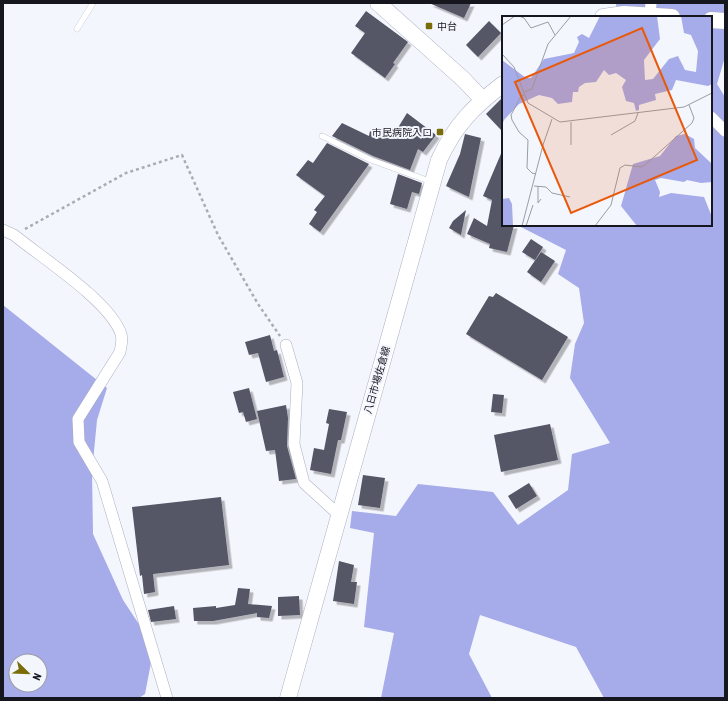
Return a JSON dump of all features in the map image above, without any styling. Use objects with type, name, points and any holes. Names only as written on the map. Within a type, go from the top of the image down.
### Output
[{"type":"main road","points":[[378,3],[463,79],[482,100]]},
{"type":"main road","points":[[610,16],[650,9],[666,16]]},
{"type":"main road","points":[[712,20],[725,21]]},
{"type":"main road","name":"八日市場佐倉線","points":[[288,698],[439,160],[453,132],[466,115],[502,85]]},
{"type":"street","points":[[712,118],[725,131]]},
{"type":"street","points":[[3,230],[14,235],[102,304],[114,320],[121,334],[122,340],[120,352],[78,419],[79,442],[102,481],[167,698]]},
{"type":"street","points":[[286,345],[297,383],[294,444],[304,483],[339,515]]},
{"type":"lane","points":[[78,29],[93,3]]},
{"type":"lane","points":[[322,136],[371,160],[432,182]]},
{"type":"path","points":[[14,235],[126,173],[182,155],[218,235],[258,304],[286,345]]},
{"type":"shaded area","points":[[616,3],[725,3],[725,57],[717,84],[725,97],[725,698],[604,698],[576,647],[480,615],[469,654],[492,698],[381,698],[394,633],[364,627],[374,533],[350,528],[352,511],[396,516],[418,484],[493,492],[518,525],[568,490],[572,454],[610,443],[570,378],[575,344],[584,323],[579,288],[558,274],[566,250],[522,226],[712,226],[712,16],[617,16]]},
{"type":"shaded area","points":[[3,305],[107,388],[97,420],[92,472],[93,534],[123,600],[154,647],[145,694],[139,698],[3,698]]},
{"type":"building","points":[[429,3],[471,3],[464,18]]},
{"type":"building","points":[[366,11],[408,42],[393,63],[395,64],[385,78],[351,53],[365,33],[355,26]]},
{"type":"building","points":[[489,21],[501,33],[478,57],[466,45]]},
{"type":"building","points":[[502,98],[502,131],[486,114]]},
{"type":"building","points":[[407,113],[436,135],[423,152],[418,149],[410,170],[373,156],[332,136],[342,123],[369,136],[370,131],[391,139]]},
{"type":"building","points":[[465,134],[481,138],[469,197],[446,186],[460,154]]},
{"type":"building","points":[[327,143],[369,164],[320,232],[309,224],[317,212],[314,210],[325,196],[296,175],[308,160],[313,163]]},
{"type":"building","points":[[502,151],[502,226],[514,226],[507,252],[489,248],[490,244],[467,234],[474,218],[487,226],[492,200],[483,196]]},
{"type":"building","points":[[398,174],[422,183],[419,194],[412,192],[407,209],[390,204]]},
{"type":"building","points":[[466,210],[461,235],[449,228],[453,221]]},
{"type":"building","points":[[531,239],[543,247],[535,260],[522,252]]},
{"type":"building","points":[[541,252],[555,261],[541,282],[527,272]]},
{"type":"building","points":[[496,293],[568,337],[542,380],[466,334],[489,296],[493,297]]},
{"type":"building","points":[[270,335],[274,351],[277,350],[284,377],[266,382],[258,353],[249,355],[245,342]]},
{"type":"building","points":[[249,388],[257,419],[246,422],[243,412],[239,413],[233,392]]},
{"type":"building","points":[[493,394],[504,395],[502,413],[491,412]]},
{"type":"building","points":[[286,405],[288,418],[287,446],[296,479],[279,481],[275,450],[266,451],[257,411]]},
{"type":"building","points":[[329,409],[347,412],[341,440],[338,440],[331,474],[310,470],[314,448],[324,450],[329,424],[326,423]]},
{"type":"building","points":[[550,424],[558,460],[501,472],[494,435]]},
{"type":"building","points":[[363,475],[385,478],[380,508],[358,505]]},
{"type":"building","points":[[529,483],[537,496],[516,509],[508,496]]},
{"type":"building","points":[[221,497],[229,565],[153,574],[155,592],[144,594],[142,575],[140,576],[132,507]]},
{"type":"building","points":[[339,561],[354,565],[351,582],[357,582],[354,604],[333,601]]},
{"type":"building","points":[[238,588],[250,589],[248,604],[272,606],[269,618],[257,617],[257,613],[213,621],[194,621],[193,608],[216,606],[216,608],[235,605]]},
{"type":"building","points":[[299,596],[300,615],[278,616],[278,597]]},
{"type":"building","points":[[174,606],[176,619],[151,622],[148,610]]},
{"type":"place","name":"中台","points":[[429,26]]},
{"type":"place","name":"市民病院入ロ","points":[[440,132]]}]
